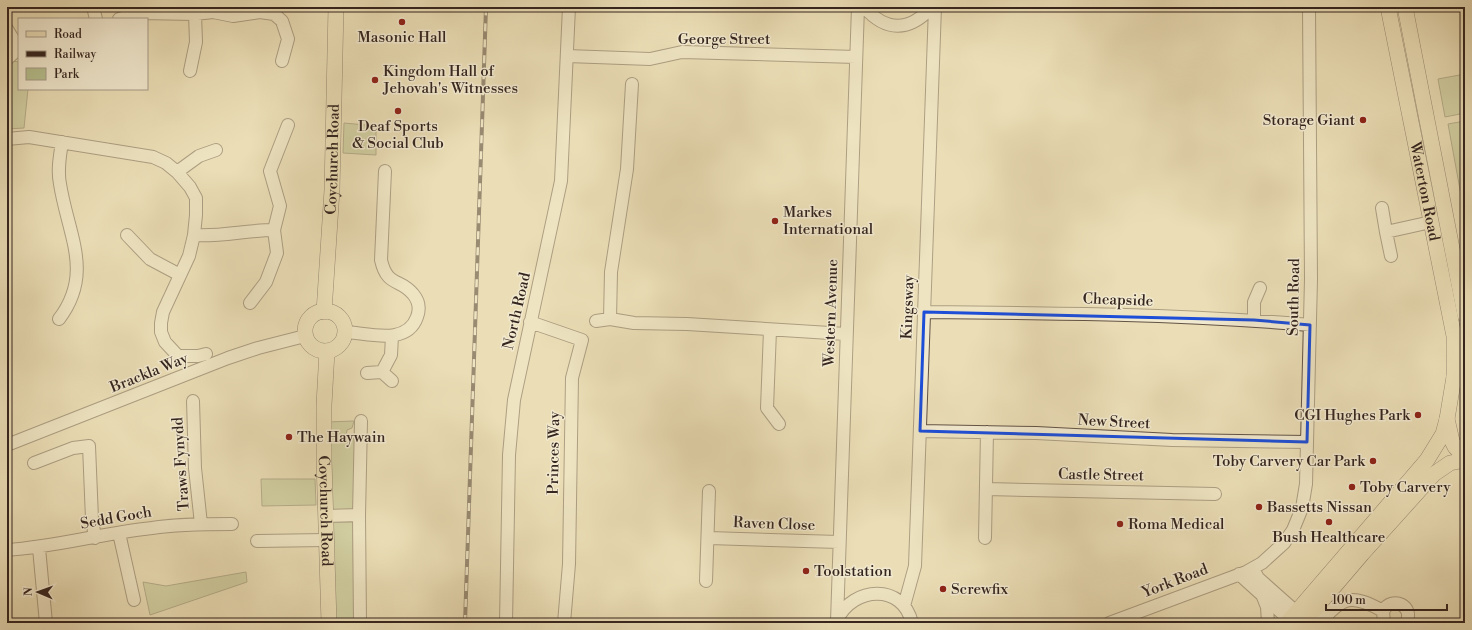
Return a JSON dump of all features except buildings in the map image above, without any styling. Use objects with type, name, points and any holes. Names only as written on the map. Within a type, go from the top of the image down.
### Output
[{"type":"main road","name":"Coychurch Road","points":[[324,312],[332,190],[336,7]]},
{"type":"main road","name":"Waterton Road","points":[[1388,7],[1454,336],[1454,377],[1447,419]]},
{"type":"main road","name":"Waterton Road","points":[[1405,7],[1465,315]]},
{"type":"main road","points":[[324,312],[339,318],[345,332],[339,345],[334,349],[327,351],[314,348],[304,336],[305,327],[309,320],[316,314],[324,312]]},
{"type":"main road","name":"Coychurch Road","points":[[327,351],[324,405],[329,623]]},
{"type":"main road","points":[[1454,377],[1465,364]]},
{"type":"main road","points":[[1299,621],[1434,474],[1450,463],[1465,458],[1455,447],[1452,441],[1447,419]]},
{"type":"main road","points":[[1299,621],[1428,460],[1443,434],[1447,419]]},
{"type":"street","points":[[93,7],[96,18]]},
{"type":"street","name":"North Road","points":[[506,623],[509,455],[514,400],[562,181],[569,7]]},
{"type":"street","name":"Western Avenue","points":[[837,622],[858,7]]},
{"type":"street","points":[[864,7],[883,24],[898,26],[913,23],[932,7]]},
{"type":"street","name":"Kingsway","points":[[904,606],[915,566],[935,7]]},
{"type":"street","name":"South Road","points":[[1253,568],[1284,543],[1293,530],[1302,508],[1306,484],[1310,325],[1309,7]]},
{"type":"street","points":[[122,18],[140,13],[195,14],[213,12],[233,16],[260,12],[274,14],[282,21],[288,39],[282,61]]},
{"type":"street","points":[[190,71],[196,42],[195,14]]},
{"type":"street","points":[[7,29],[18,47]]},
{"type":"street","points":[[7,59],[18,50]]},
{"type":"street","name":"George Street","points":[[568,56],[650,58],[682,52],[856,57]]},
{"type":"street","points":[[610,319],[611,272],[627,169],[632,84]]},
{"type":"street","points":[[250,303],[266,282],[277,253],[274,230],[280,206],[270,171],[288,125]]},
{"type":"street","points":[[7,139],[29,137],[153,157],[166,163],[177,172],[190,187],[196,198],[196,215],[194,235],[189,256],[162,312],[161,332],[165,342],[178,356],[198,356],[206,354]]},
{"type":"street","points":[[59,320],[69,306],[75,291],[78,276],[72,237],[59,183],[58,167],[62,142]]},
{"type":"street","points":[[177,172],[199,156],[216,150]]},
{"type":"street","points":[[345,332],[392,336],[402,334],[414,324],[419,306],[412,293],[394,282],[384,272],[381,260],[385,171]]},
{"type":"street","points":[[1382,208],[1391,256]]},
{"type":"street","points":[[1386,232],[1431,222]]},
{"type":"street","points":[[194,235],[274,230]]},
{"type":"street","points":[[127,235],[150,259],[180,275]]},
{"type":"street","points":[[1254,320],[1254,302],[1260,288]]},
{"type":"street","name":"Cheapside","points":[[924,312],[1038,313],[1254,320],[1310,325]]},
{"type":"street","points":[[596,321],[610,319],[634,323],[687,324],[846,334]]},
{"type":"street","name":"Princes Way","points":[[530,322],[582,340],[572,378],[569,564],[564,623]]},
{"type":"street","points":[[770,330],[767,408],[779,424]]},
{"type":"street","name":"Brackla Way","points":[[7,445],[228,358],[258,348],[304,336]]},
{"type":"street","points":[[382,372],[391,355],[392,336]]},
{"type":"street","points":[[367,373],[382,372],[392,381]]},
{"type":"street","name":"Traws Fynydd","points":[[193,401],[195,468],[201,524]]},
{"type":"street","points":[[357,427],[360,623]]},
{"type":"street","name":"New Street","points":[[920,431],[987,432],[1172,440],[1307,442]]},
{"type":"street","points":[[985,538],[987,432]]},
{"type":"street","points":[[34,463],[73,448],[89,446],[94,538]]},
{"type":"street","name":"Castle Street","points":[[986,489],[1215,494]]},
{"type":"street","points":[[706,581],[709,538],[708,491]]},
{"type":"street","points":[[326,516],[359,515]]},
{"type":"street","name":"Sedd Goch","points":[[7,550],[39,548],[152,528],[201,524],[232,524]]},
{"type":"street","points":[[119,533],[134,600]]},
{"type":"street","name":"Raven Close","points":[[709,538],[839,542]]},
{"type":"street","points":[[257,541],[326,540]]},
{"type":"street","points":[[39,548],[46,623]]},
{"type":"street","points":[[1253,568],[1258,578],[1299,621]]},
{"type":"street","name":"York Road","points":[[1109,623],[1253,568]]},
{"type":"street","points":[[1239,574],[1263,597],[1299,621]]},
{"type":"street","points":[[837,622],[841,612],[853,600],[872,593],[888,596],[904,606],[912,623]]},
{"type":"street","points":[[1263,597],[1267,607],[1268,623]]},
{"type":"street","points":[[1299,621],[1352,599],[1367,602],[1383,617],[1390,603],[1400,603],[1406,608],[1408,613],[1406,623]]},
{"type":"highlighted area","points":[[924,312],[1254,320],[1310,325],[1307,442],[920,431]]},
{"type":"green space","points":[[12,61],[18,62],[18,90],[28,90],[24,128],[7,129],[7,64]]},
{"type":"green space","points":[[1465,74],[1465,113],[1445,117],[1438,79]]},
{"type":"green space","points":[[1465,121],[1465,217],[1448,124]]},
{"type":"green space","points":[[344,123],[376,126],[376,155],[343,153]]},
{"type":"green space","points":[[354,421],[352,428],[347,430],[346,435],[355,440],[355,512],[328,513],[326,422]]},
{"type":"green space","points":[[261,479],[315,479],[316,505],[262,506]]},
{"type":"green space","points":[[329,522],[353,522],[354,623],[332,623]]},
{"type":"green space","points":[[246,572],[247,582],[150,615],[143,582],[166,586]]},
{"type":"railway","points":[[465,623],[486,7]]},
{"type":"place","name":"Masonic Hall","points":[[402,22]]},
{"type":"place","name":"Kingdom Hall of Jehovah's Witnesses","points":[[375,80]]},
{"type":"place","name":"Deaf Sports & Social Club","points":[[398,111]]},
{"type":"place","name":"Storage Giant","points":[[1363,120]]},
{"type":"place","name":"Markes International","points":[[775,221]]},
{"type":"place","name":"CGI Hughes Park","points":[[1418,415]]},
{"type":"place","name":"The Haywain","points":[[289,437]]},
{"type":"place","name":"Toby Carvery Car Park","points":[[1373,461]]},
{"type":"place","name":"Toby Carvery","points":[[1352,487]]},
{"type":"place","name":"Bassetts Nissan","points":[[1259,507]]},
{"type":"place","name":"Bush Healthcare","points":[[1329,522]]},
{"type":"place","name":"Roma Medical","points":[[1120,524]]},
{"type":"place","name":"Toolstation","points":[[806,571]]},
{"type":"place","name":"Screwfix","points":[[943,589]]}]
